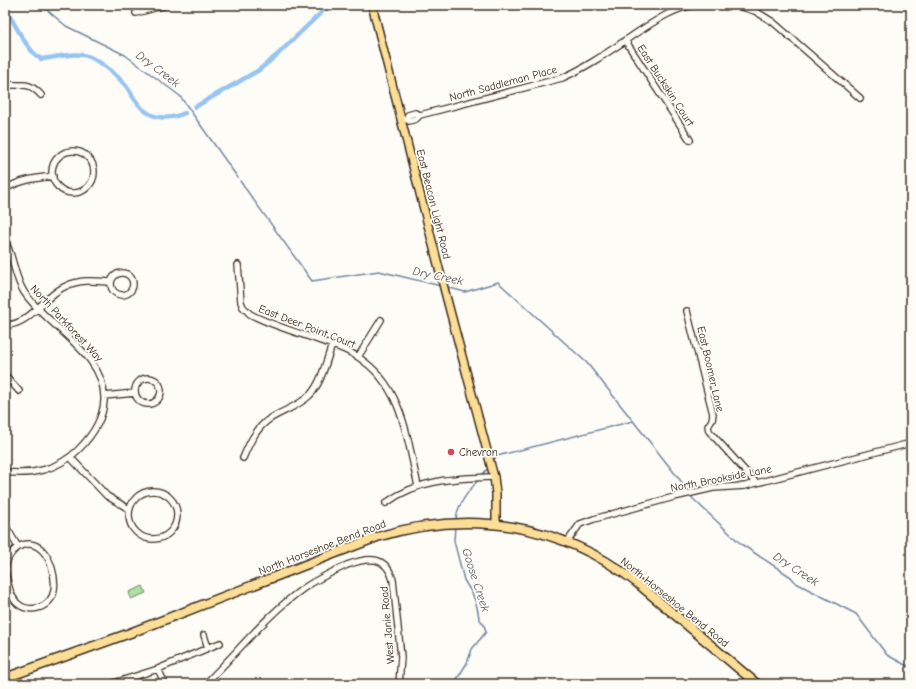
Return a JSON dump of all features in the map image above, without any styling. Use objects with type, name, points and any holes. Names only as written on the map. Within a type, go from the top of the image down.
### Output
[{"type":"highway","name":"North Horseshoe Bend Road","points":[[5,678],[123,636],[378,537],[402,530],[436,524],[458,523],[496,524],[534,532],[578,546],[593,554],[624,573],[757,684]]},
{"type":"main road","name":"East Beacon Light Road","points":[[372,5],[404,119],[445,292],[494,477],[496,493],[496,524]]},
{"type":"street","points":[[136,13],[166,5]]},
{"type":"street","name":"North Saddleman Place","points":[[404,119],[416,119],[420,115],[562,78],[581,69],[669,13],[693,5]]},
{"type":"street","points":[[735,5],[755,11],[773,22],[860,98]]},
{"type":"street","name":"East Buckskin Court","points":[[625,40],[690,140]]},
{"type":"street","points":[[5,84],[26,84],[33,86],[41,95]]},
{"type":"street","points":[[74,151],[82,152],[89,156],[95,174],[94,181],[89,188],[74,194],[66,193],[59,189],[53,176],[52,168],[58,156],[74,151]]},
{"type":"street","points":[[5,189],[23,181],[53,176]]},
{"type":"street","name":"North Parkforest Way","points":[[5,241],[20,284],[37,307],[91,360],[101,378],[104,396]]},
{"type":"street","name":"East Deer Point Court","points":[[238,265],[239,294],[246,311],[256,317],[332,345],[358,357],[383,379],[398,403],[418,486]]},
{"type":"street","points":[[5,325],[13,324],[22,320],[52,293],[70,284],[85,281],[111,282]]},
{"type":"street","name":"East Boomer Lane","points":[[687,311],[713,414],[712,420],[708,426],[709,432],[756,483]]},
{"type":"street","points":[[358,357],[381,320]]},
{"type":"street","points":[[243,458],[253,437],[262,425],[297,405],[309,396],[320,378],[332,345]]},
{"type":"street","points":[[5,375],[19,391]]},
{"type":"street","points":[[147,378],[152,378],[161,388],[161,395],[157,401],[149,404],[144,403],[137,398],[135,393],[135,387],[138,382],[147,378]]},
{"type":"street","points":[[5,472],[29,473],[46,469],[63,462],[83,445],[97,426],[103,409],[104,396],[135,393]]},
{"type":"street","name":"North Brookside Lane","points":[[567,542],[580,524],[594,519],[713,488],[746,486],[911,443]]},
{"type":"street","points":[[70,457],[107,496],[129,509]]},
{"type":"street","name":"North Horseshoe Bend Road","points":[[386,503],[418,486],[449,479],[494,477]]},
{"type":"street","points":[[149,490],[164,492],[170,496],[177,508],[177,523],[168,535],[154,539],[146,538],[134,530],[129,517],[129,509],[136,497],[142,493],[149,490]]},
{"type":"street","points":[[5,525],[18,547]]},
{"type":"street","points":[[32,545],[41,549],[47,557],[55,582],[54,592],[52,598],[38,608],[20,605],[11,594],[5,569],[6,562],[13,550],[18,547],[32,545]]},
{"type":"street","name":"West Janie Road","points":[[205,684],[273,614],[303,588],[333,571],[359,561],[374,559],[386,565],[391,572],[393,580],[401,657],[399,684]]},
{"type":"street","points":[[204,635],[208,648]]},
{"type":"street","points":[[112,684],[158,669],[220,643]]},
{"type":"street","points":[[158,669],[165,684]]},
{"type":"green space","points":[[143,586],[146,593],[131,599],[129,592]]},
{"type":"waterway","name":"Dry Creek","points":[[41,5],[66,26],[125,55],[180,96],[238,178]]},
{"type":"waterway","points":[[195,107],[259,70],[277,55],[329,5]]},
{"type":"waterway","points":[[5,8],[30,49],[41,59],[73,55],[92,58],[115,74],[146,112],[158,117],[178,116],[185,113]]},
{"type":"waterway","name":"Dry Creek","points":[[240,181],[312,281],[379,271],[441,286]]},
{"type":"waterway","name":"Dry Creek","points":[[446,287],[465,292],[498,282],[587,363],[688,490]]},
{"type":"waterway","name":"Goose Creek","points":[[492,462],[497,456],[633,421]]},
{"type":"waterway","name":"Goose Creek","points":[[482,475],[489,467]]},
{"type":"waterway","name":"Goose Creek","points":[[456,520],[461,503],[479,479]]},
{"type":"waterway","name":"Dry Creek","points":[[691,497],[741,544],[791,577],[796,583],[856,614],[887,655],[911,668]]},
{"type":"waterway","name":"Goose Creek","points":[[454,684],[467,663],[472,649],[486,632],[484,625],[479,618],[473,595],[464,580],[454,541],[455,526]]},
{"type":"place","name":"Chevron","points":[[451,452]]}]
